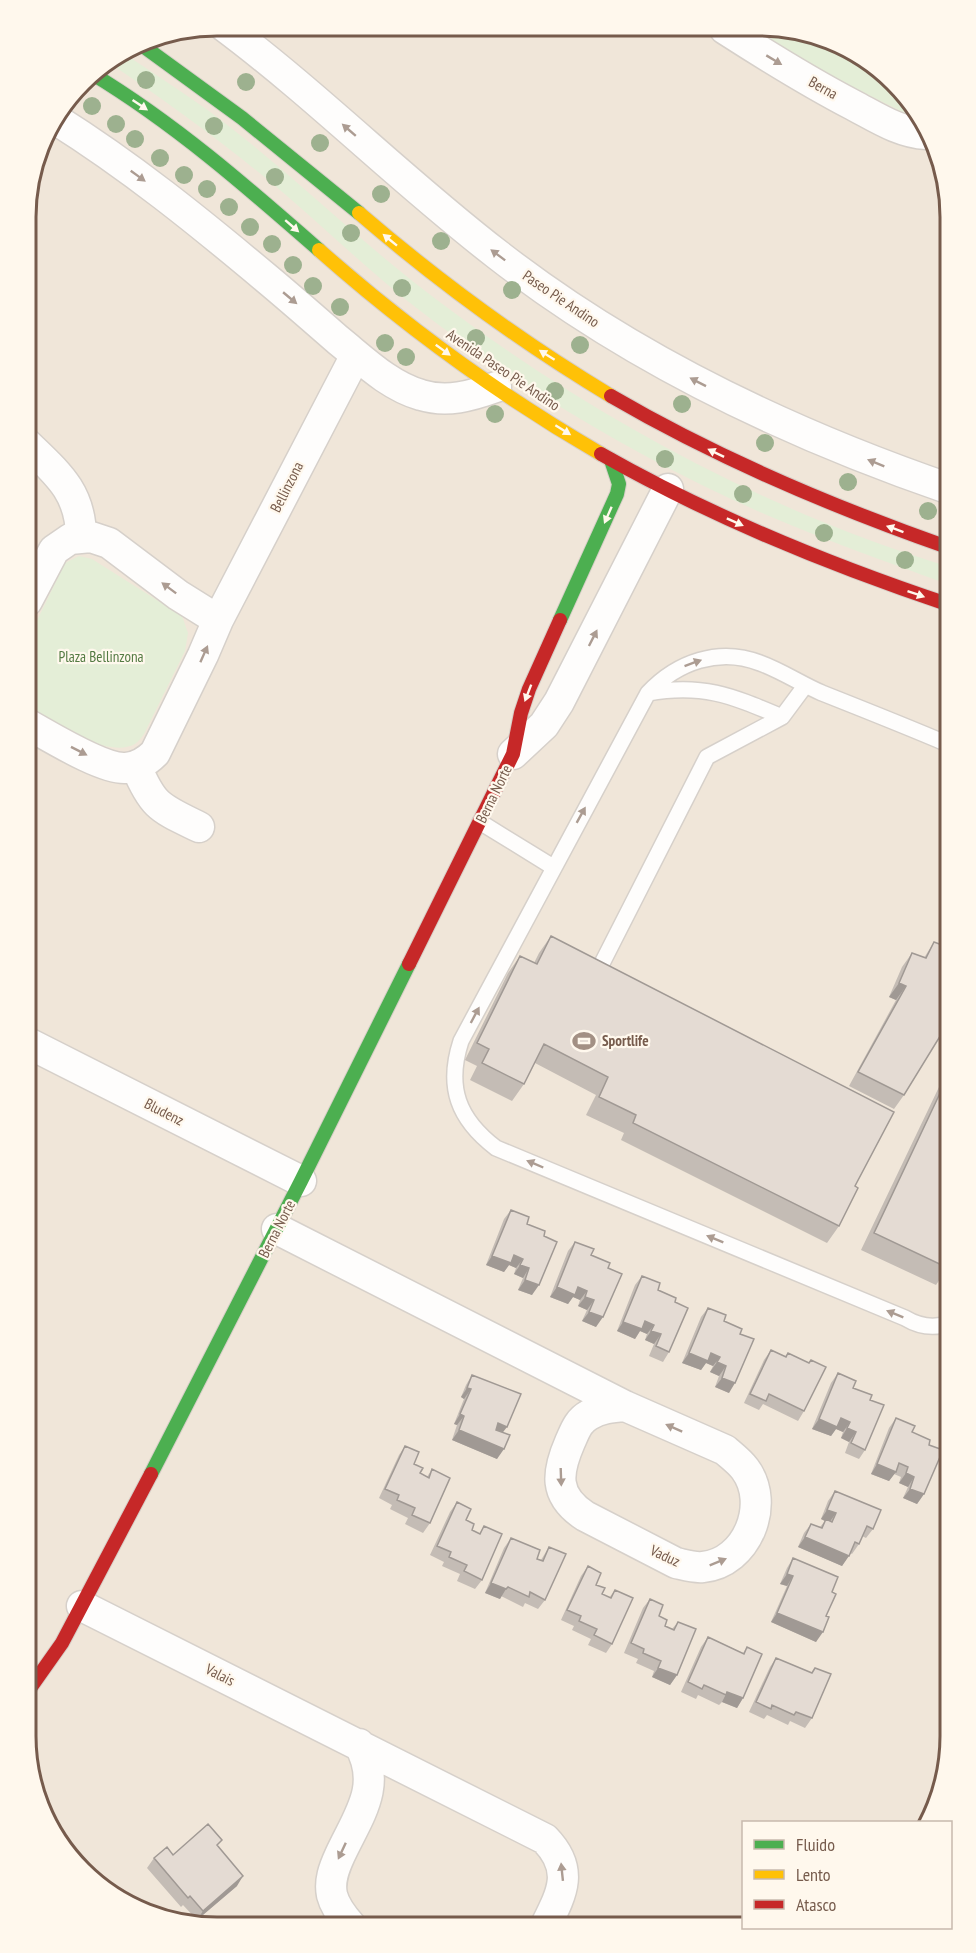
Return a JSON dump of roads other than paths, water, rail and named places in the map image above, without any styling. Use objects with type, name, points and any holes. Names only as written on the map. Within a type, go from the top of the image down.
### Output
[{"type":"street","name":"Paseo Pie Andino","points":[[237,36],[284,73],[473,236],[556,296],[613,333],[690,378],[810,436],[940,486]]},
{"type":"street","name":"Berna","points":[[736,36],[876,118],[920,134]]},
{"type":"street","points":[[149,50],[246,120],[393,243],[467,301],[608,394],[692,441],[777,483],[848,512],[940,544]]},
{"type":"street","name":"Avenida Paseo Pie Andino","points":[[100,79],[208,155],[369,292],[496,387],[611,460],[793,548],[858,574],[940,602]]},
{"type":"street","points":[[62,123],[168,198],[356,355],[396,384],[422,396],[454,399],[476,395],[496,387]]},
{"type":"street","name":"Bellinzona","points":[[136,766],[147,761],[161,743],[218,620],[356,355]]},
{"type":"street","points":[[36,453],[67,484],[79,511],[81,537]]},
{"type":"street","name":"Berna Norte","points":[[36,1680],[62,1643],[82,1606],[277,1229],[513,754],[520,713],[529,689],[617,494],[619,484],[611,460]]},
{"type":"street","name":"Berna Norte","points":[[513,754],[544,725],[559,702],[668,489]]},
{"type":"street","points":[[36,584],[54,550],[60,544],[70,539],[91,537],[109,543],[178,595],[218,620]]},
{"type":"street","points":[[36,729],[105,764],[114,767],[136,766],[146,790],[156,803],[171,814],[199,827]]},
{"type":"street","name":"Bludenz","points":[[36,1047],[301,1181]]},
{"type":"street","name":"Vaduz","points":[[277,1229],[625,1406],[724,1450],[746,1470],[756,1497],[753,1524],[743,1544],[726,1560],[702,1568],[688,1567],[676,1563],[574,1509],[562,1490],[560,1470],[579,1422],[576,1398],[569,1384],[558,1372]]},
{"type":"street","points":[[579,1422],[596,1411],[625,1406]]},
{"type":"street","name":"Valais","points":[[82,1606],[545,1839],[555,1850],[562,1863],[563,1883],[550,1917]]},
{"type":"street","points":[[344,1917],[337,1908],[331,1887],[337,1863],[367,1798],[370,1784],[370,1770],[359,1744]]},
{"type":"street","name":"Valais","points":[[367,1798],[394,1784],[413,1780],[432,1781]]},
{"type":"lane","points":[[940,741],[806,686],[761,663],[744,658],[707,658],[673,671],[648,693],[553,867],[461,1041],[456,1057],[455,1082],[460,1107],[469,1123],[496,1148],[915,1324],[940,1326]]},
{"type":"lane","points":[[593,981],[707,757],[782,717],[806,686]]},
{"type":"lane","points":[[648,693],[682,688],[707,690],[731,696],[782,717]]},
{"type":"lane","points":[[480,822],[553,867]]},
{"type":"place","name":"Sportlife","points":[[584,1041]]},
{"type":"park label","name":"Plaza Bellinzona","points":[[101,657]]}]
